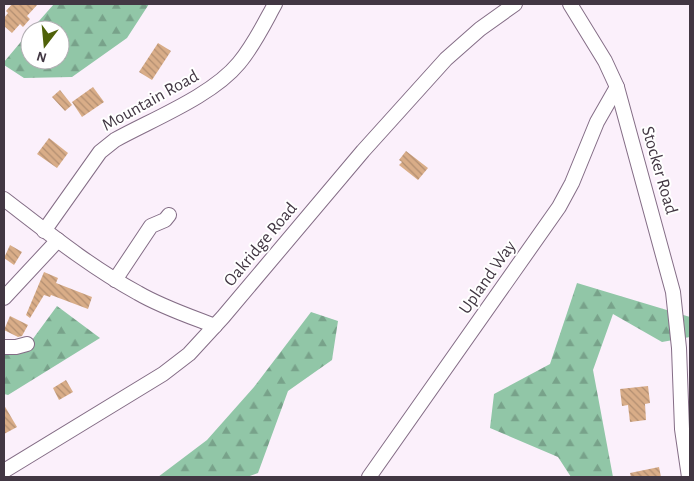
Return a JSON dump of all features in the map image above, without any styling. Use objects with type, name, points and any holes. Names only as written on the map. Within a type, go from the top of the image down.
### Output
[{"type":"street","name":"Mountain Road","points":[[44,231],[106,146],[210,89],[230,72],[246,54],[275,4]]},
{"type":"street","name":"Oakridge Road","points":[[4,471],[169,369],[188,354],[215,326],[363,151],[446,59],[480,29],[515,4]]},
{"type":"street","name":"Stocker Road","points":[[570,4],[605,61],[617,87],[673,292],[680,348],[682,429],[688,477]]},
{"type":"street","name":"Upland Way","points":[[369,477],[558,207],[572,183],[597,122],[617,87]]},
{"type":"street","points":[[4,199],[44,231],[115,280],[165,307],[215,326]]},
{"type":"street","points":[[115,280],[129,256],[151,226],[165,220],[169,215]]},
{"type":"street","points":[[4,298],[58,240]]},
{"type":"street","points":[[4,347],[16,347],[27,344]]},
{"type":"green space","points":[[54,4],[149,4],[127,38],[72,77],[24,78],[4,65],[4,62],[20,43],[20,70],[70,70],[70,20],[40,20]]},
{"type":"green space","points":[[577,283],[690,317],[690,337],[662,342],[613,314],[593,370],[613,477],[571,477],[558,457],[490,428],[494,394],[550,364]]},
{"type":"green space","points":[[57,306],[100,338],[8,395],[4,394],[4,354],[24,351]]},
{"type":"green space","points":[[311,312],[338,321],[332,360],[288,391],[258,473],[247,477],[158,477],[207,440],[254,387]]},
{"type":"building","points":[[12,4],[38,4],[27,16],[29,20],[20,20],[20,24],[12,33],[4,26],[4,18],[8,13],[6,11]]},
{"type":"building","points":[[158,43],[171,51],[152,80],[139,72]]},
{"type":"building","points":[[93,87],[104,102],[82,117],[72,102]]},
{"type":"building","points":[[60,90],[72,105],[65,111],[52,97]]},
{"type":"building","points":[[49,138],[68,153],[57,168],[37,154]]},
{"type":"building","points":[[406,151],[428,168],[418,180],[399,165],[402,162],[399,160]]},
{"type":"building","points":[[10,245],[22,252],[14,265],[4,258]]},
{"type":"building","points":[[44,272],[58,278],[56,283],[92,297],[88,309],[51,295],[50,297],[44,295],[30,318],[26,315]]},
{"type":"building","points":[[10,316],[28,325],[22,336],[18,337],[4,330]]},
{"type":"building","points":[[66,380],[73,392],[59,400],[53,388]]},
{"type":"building","points":[[648,386],[650,403],[645,404],[646,420],[630,422],[628,405],[622,406],[620,389]]},
{"type":"building","points":[[4,405],[17,427],[4,434]]},
{"type":"building","points":[[659,467],[661,477],[631,477],[630,473]]}]
